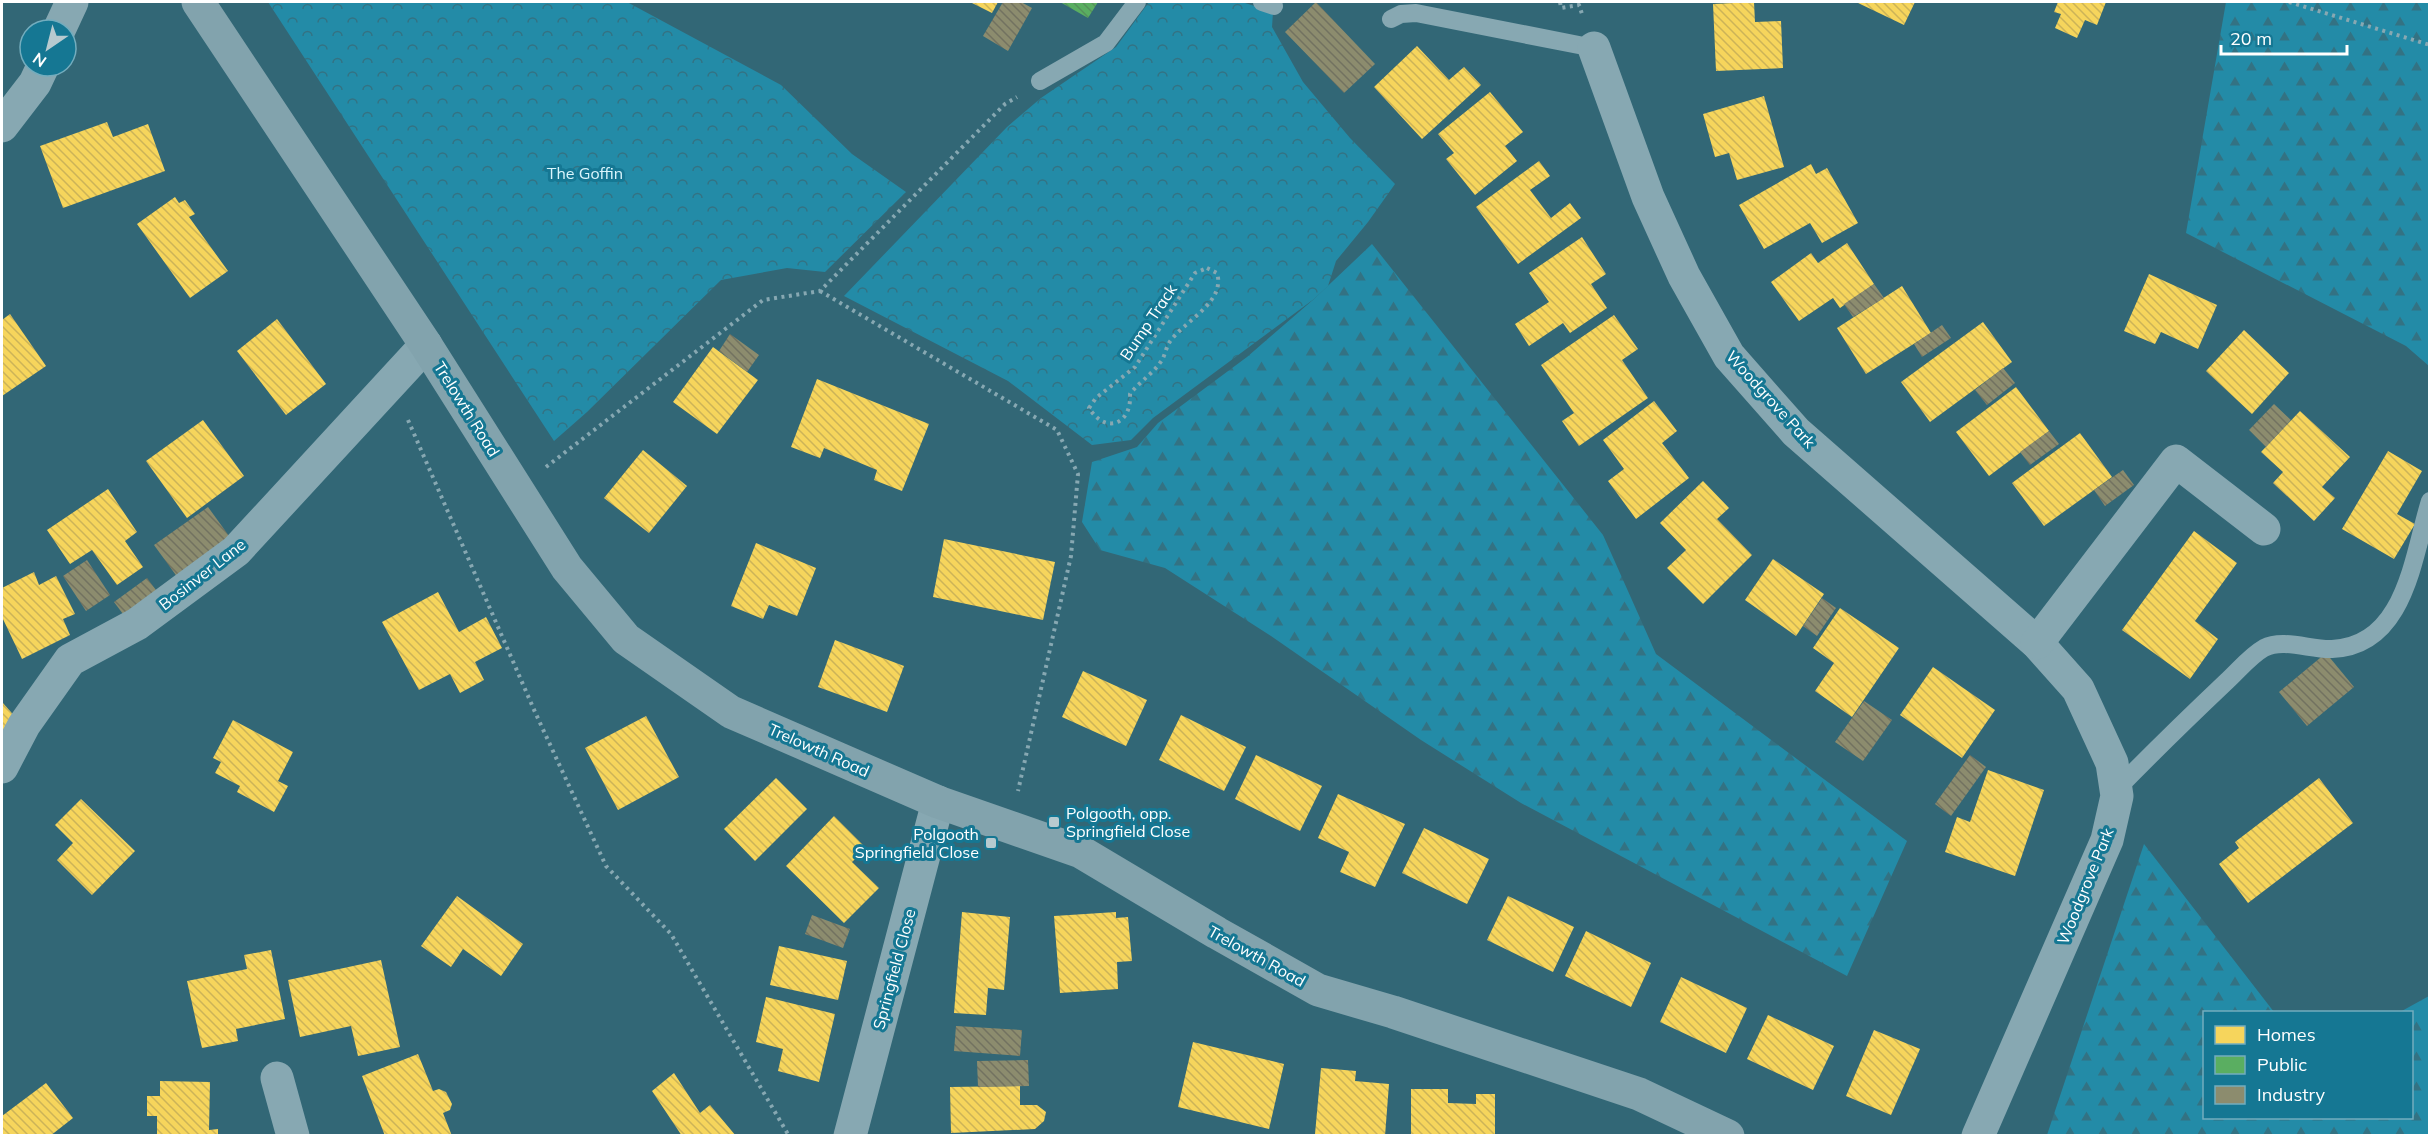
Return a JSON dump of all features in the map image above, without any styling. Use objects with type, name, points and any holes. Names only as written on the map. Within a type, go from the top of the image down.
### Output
[{"type":"street","points":[[65,18],[72,2]]},
{"type":"street","name":"Trelowth Road","points":[[198,2],[426,345],[567,568],[626,639],[731,712],[938,802],[1081,852],[1318,990],[1393,1012],[1639,1094],[1728,1136]]},
{"type":"street","name":"Woodgrove Park","points":[[1594,48],[1648,197],[1684,276],[1729,356],[1796,432],[2037,643],[2078,689],[2112,763],[2117,796],[2107,840],[1978,1136]]},
{"type":"street","points":[[2,126],[37,78]]},
{"type":"street","name":"Bosinver Lane","points":[[2,767],[24,725],[70,660],[137,624],[236,551],[426,345]]},
{"type":"street","points":[[2037,643],[2176,461],[2264,528]]},
{"type":"street","name":"Springfield Close","points":[[850,1136],[938,802]]},
{"type":"street","points":[[277,1078],[293,1136]]},
{"type":"lane","points":[[1040,81],[1106,43],[1137,2]]},
{"type":"lane","points":[[1391,19],[1401,14],[1416,13],[1594,48]]},
{"type":"lane","points":[[2116,790],[2187,718],[2251,657],[2265,647],[2277,645],[2332,649],[2351,645],[2371,636],[2378,630],[2399,602],[2410,574],[2430,501]]},
{"type":"path","points":[[2289,2],[2430,45]]},
{"type":"path","points":[[517,489],[763,300],[820,291],[1005,104],[1040,81]]},
{"type":"path","name":"Bump Track","points":[[1207,268],[1217,273],[1220,283],[1215,296],[1186,326],[1169,342],[1163,358],[1149,377],[1139,382],[1130,394],[1131,402],[1125,416],[1114,424],[1106,424],[1095,418],[1089,408],[1096,398],[1135,367],[1195,273],[1207,268]]},
{"type":"path","points":[[820,291],[1057,430],[1078,474],[1071,556],[1010,827]]},
{"type":"path","points":[[392,382],[535,712],[606,866],[670,934],[789,1136]]},
{"type":"green space","name":"The Goffin","points":[[268,2],[627,2],[781,85],[852,154],[906,192],[825,272],[787,268],[721,280],[587,412],[554,441]]},
{"type":"green space","points":[[1149,2],[1242,2],[1273,12],[1272,27],[1303,82],[1350,138],[1395,184],[1336,261],[1328,286],[1314,299],[1153,418],[1131,440],[1092,445],[1008,381],[844,296],[1007,127],[1041,98],[1116,47]]},
{"type":"green space","points":[[2226,2],[2429,2],[2429,366],[2406,346],[2186,233]]},
{"type":"green space","points":[[1372,244],[1603,535],[1656,654],[1907,841],[1847,976],[1521,803],[1421,740],[1271,636],[1165,568],[1100,550],[1082,522],[1092,462],[1137,447],[1158,423],[1247,357],[1314,299]]},
{"type":"green space","points":[[2144,844],[2273,1011],[2203,1011],[2203,1119],[2413,1119],[2413,1011],[2402,1011],[2429,996],[2429,1135],[2047,1135]]},
{"type":"building: Homes","points":[[970,2],[998,2],[992,13]]},
{"type":"building: Homes","points":[[1754,2],[1755,22],[1781,21],[1783,68],[1716,71],[1713,4]]},
{"type":"building: Homes","points":[[1856,2],[1915,2],[1904,25]]},
{"type":"building: Homes","points":[[2058,2],[2106,2],[2097,25],[2085,20],[2077,38],[2055,28],[2061,14],[2054,12]]},
{"type":"building: Homes","points":[[1417,46],[1449,80],[1464,67],[1481,85],[1422,139],[1374,87]]},
{"type":"building: Homes","points":[[1490,92],[1523,132],[1505,146],[1517,161],[1475,195],[1446,159],[1454,153],[1438,134]]},
{"type":"building: Homes","points":[[1764,96],[1784,167],[1737,180],[1729,153],[1715,157],[1703,114]]},
{"type":"building: Homes","points":[[107,122],[113,137],[148,124],[165,171],[63,208],[40,146]]},
{"type":"building: Homes","points":[[1539,161],[1550,176],[1530,190],[1551,218],[1570,203],[1581,218],[1518,264],[1476,207]]},
{"type":"building: Homes","points":[[1811,164],[1816,174],[1827,168],[1858,223],[1822,243],[1810,223],[1764,249],[1739,205]]},
{"type":"building: Homes","points":[[175,197],[179,203],[185,200],[195,214],[189,217],[228,271],[190,298],[137,224]]},
{"type":"building: Homes","points":[[1582,237],[1606,274],[1591,284],[1607,308],[1570,333],[1563,323],[1529,346],[1515,324],[1549,302],[1529,273]]},
{"type":"building: Homes","points":[[1847,243],[1874,284],[1840,308],[1833,298],[1799,321],[1771,282],[1811,253],[1818,263]]},
{"type":"building: Homes","points":[[2149,274],[2217,305],[2198,349],[2161,332],[2155,344],[2124,331]]},
{"type":"building: Homes","points":[[1902,286],[1931,333],[1866,374],[1837,328]]},
{"type":"building: Homes","points":[[10,314],[46,366],[2,396],[2,320]]},
{"type":"building: Homes","points":[[1614,315],[1638,349],[1622,360],[1648,398],[1579,446],[1562,421],[1574,413],[1541,365]]},
{"type":"building: Homes","points":[[277,319],[326,384],[286,415],[237,351]]},
{"type":"building: Homes","points":[[1983,322],[2012,362],[1930,422],[1901,382]]},
{"type":"building: Homes","points":[[2244,330],[2289,373],[2252,414],[2206,371]]},
{"type":"building: Homes","points":[[713,347],[758,380],[717,434],[673,402]]},
{"type":"building: Homes","points":[[817,379],[929,424],[902,491],[874,480],[877,470],[824,448],[820,458],[791,447]]},
{"type":"building: Homes","points":[[2016,387],[2049,431],[1989,476],[1956,432]]},
{"type":"building: Homes","points":[[1654,401],[1677,431],[1662,443],[1689,478],[1636,519],[1608,481],[1624,469],[1603,440]]},
{"type":"building: Homes","points":[[2300,411],[2350,457],[2322,487],[2335,498],[2314,521],[2273,483],[2283,472],[2261,452]]},
{"type":"building: Homes","points":[[203,420],[244,476],[187,518],[146,461]]},
{"type":"building: Homes","points":[[2080,433],[2112,477],[2044,526],[2012,483]]},
{"type":"building: Homes","points":[[643,450],[687,486],[649,533],[604,498]]},
{"type":"building: Homes","points":[[2388,451],[2422,471],[2397,514],[2415,524],[2394,559],[2342,529]]},
{"type":"building: Homes","points":[[1703,481],[1729,508],[1717,519],[1752,555],[1703,604],[1667,568],[1686,550],[1660,523]]},
{"type":"building: Homes","points":[[108,489],[137,532],[125,541],[143,567],[117,585],[92,550],[70,564],[47,530]]},
{"type":"building: Homes","points":[[2194,531],[2237,563],[2195,621],[2218,639],[2190,679],[2122,630]]},
{"type":"building: Homes","points":[[944,539],[1055,562],[1043,620],[933,597]]},
{"type":"building: Homes","points":[[756,543],[816,568],[797,616],[769,605],[763,619],[731,606]]},
{"type":"building: Homes","points":[[1773,559],[1824,594],[1796,636],[1745,600]]},
{"type":"building: Homes","points":[[34,572],[39,585],[56,576],[75,614],[63,619],[70,635],[22,659],[2,617],[2,588]]},
{"type":"building: Homes","points":[[438,592],[459,632],[486,617],[502,648],[475,662],[484,680],[460,693],[450,674],[419,690],[382,622]]},
{"type":"building: Homes","points":[[1840,608],[1899,648],[1852,717],[1815,691],[1834,663],[1813,648]]},
{"type":"building: Homes","points":[[835,640],[904,666],[887,712],[818,687]]},
{"type":"building: Homes","points":[[1933,667],[1995,710],[1962,758],[1900,715]]},
{"type":"building: Homes","points":[[1083,671],[1147,700],[1126,746],[1062,717]]},
{"type":"building: Homes","points":[[2,702],[19,721],[2,737]]},
{"type":"building: Homes","points":[[1181,715],[1246,747],[1224,791],[1159,760]]},
{"type":"building: Homes","points":[[646,716],[679,777],[618,810],[585,748]]},
{"type":"building: Homes","points":[[233,720],[293,752],[278,781],[288,786],[274,812],[237,792],[240,786],[215,773],[221,762],[213,758]]},
{"type":"building: Homes","points":[[1256,755],[1322,786],[1300,831],[1235,799]]},
{"type":"building: Homes","points":[[1988,770],[2044,790],[2015,876],[1945,852],[1957,817],[1970,822]]},
{"type":"building: Homes","points":[[776,778],[807,809],[755,861],[724,829]]},
{"type":"building: Homes","points":[[2319,778],[2353,823],[2248,903],[2219,864],[2239,848],[2235,842]]},
{"type":"building: Homes","points":[[1338,794],[1405,824],[1375,887],[1340,872],[1349,852],[1318,838]]},
{"type":"building: Homes","points":[[81,799],[135,851],[92,895],[57,860],[73,843],[55,825]]},
{"type":"building: Homes","points":[[834,816],[866,848],[852,862],[879,888],[844,923],[786,866]]},
{"type":"building: Homes","points":[[1424,828],[1489,859],[1467,904],[1402,873]]},
{"type":"building: Homes","points":[[457,896],[523,944],[501,976],[463,949],[451,967],[421,946]]},
{"type":"building: Homes","points":[[1508,896],[1574,927],[1553,972],[1487,940]]},
{"type":"building: Homes","points":[[962,912],[1010,917],[1004,990],[988,988],[986,1015],[954,1013]]},
{"type":"building: Homes","points":[[1116,912],[1116,918],[1128,917],[1132,961],[1117,962],[1118,989],[1060,993],[1054,916]]},
{"type":"building: Homes","points":[[1586,931],[1651,963],[1631,1007],[1565,976]]},
{"type":"building: Homes","points":[[779,946],[847,961],[838,1000],[770,985]]},
{"type":"building: Homes","points":[[271,950],[285,1019],[236,1029],[238,1041],[202,1048],[187,981],[247,969],[244,955]]},
{"type":"building: Homes","points":[[381,960],[400,1047],[358,1056],[351,1026],[300,1037],[288,980]]},
{"type":"building: Homes","points":[[1681,977],[1747,1008],[1726,1053],[1660,1022]]},
{"type":"building: Homes","points":[[766,997],[835,1014],[819,1082],[778,1071],[783,1049],[756,1042]]},
{"type":"building: Homes","points":[[1768,1015],[1834,1046],[1813,1090],[1747,1059]]},
{"type":"building: Homes","points":[[1874,1030],[1920,1049],[1891,1115],[1846,1096]]},
{"type":"building: Homes","points":[[1193,1042],[1284,1064],[1269,1129],[1178,1107]]},
{"type":"building: Homes","points":[[418,1054],[433,1091],[439,1089],[446,1092],[452,1104],[450,1110],[443,1113],[452,1136],[385,1136],[362,1076]]},
{"type":"building: Homes","points":[[1321,1068],[1356,1071],[1355,1081],[1389,1084],[1385,1136],[1315,1134]]},
{"type":"building: Homes","points":[[674,1073],[700,1113],[710,1105],[736,1136],[682,1136],[652,1091]]},
{"type":"building: Homes","points":[[160,1081],[210,1082],[209,1130],[218,1129],[218,1136],[157,1136],[157,1116],[147,1116],[147,1096],[160,1096]]},
{"type":"building: Homes","points":[[46,1083],[73,1118],[50,1136],[2,1136],[2,1116]]},
{"type":"building: Homes","points":[[1020,1086],[1020,1105],[1037,1105],[1046,1112],[1044,1121],[1035,1129],[951,1133],[950,1087]]},
{"type":"building: Homes","points":[[1411,1089],[1448,1089],[1448,1103],[1476,1104],[1476,1094],[1495,1094],[1495,1136],[1411,1136]]},
{"type":"building: Public","points":[[1060,2],[1098,2],[1088,18]]},
{"type":"building: Industry","points":[[1003,2],[1021,2],[1032,8],[1008,51],[983,36]]},
{"type":"building: Industry","points":[[1316,2],[1375,64],[1344,93],[1285,32]]},
{"type":"building: Industry","points":[[1874,284],[1884,298],[1853,317],[1844,304]]},
{"type":"building: Industry","points":[[1942,325],[1951,338],[1922,357],[1914,344]]},
{"type":"building: Industry","points":[[730,334],[759,355],[747,372],[719,351]]},
{"type":"building: Industry","points":[[2003,368],[2015,383],[1987,405],[1975,390]]},
{"type":"building: Industry","points":[[2274,404],[2291,420],[2266,447],[2249,430]]},
{"type":"building: Industry","points":[[2049,431],[2059,444],[2030,465],[2020,452]]},
{"type":"building: Industry","points":[[2123,470],[2134,485],[2105,506],[2094,490]]},
{"type":"building: Industry","points":[[208,507],[232,540],[178,578],[154,545]]},
{"type":"building: Industry","points":[[87,560],[110,595],[86,611],[63,576]]},
{"type":"building: Industry","points":[[147,578],[162,598],[129,622],[114,602]]},
{"type":"building: Industry","points":[[1822,598],[1836,608],[1817,636],[1803,626]]},
{"type":"building: Industry","points":[[2326,653],[2354,687],[2307,726],[2279,692]]},
{"type":"building: Industry","points":[[1864,701],[1892,720],[1863,761],[1835,742]]},
{"type":"building: Industry","points":[[1970,755],[1986,767],[1951,816],[1935,804]]},
{"type":"building: Industry","points":[[812,915],[850,929],[843,948],[805,934]]},
{"type":"building: Industry","points":[[956,1026],[1022,1030],[1020,1056],[954,1051]]},
{"type":"building: Industry","points":[[1028,1060],[1029,1086],[978,1087],[977,1061]]},
{"type":"place","name":"Polgooth, opp. Springfield Close","points":[[1054,822]]},
{"type":"place","name":"Polgooth Springfield Close","points":[[991,843]]}]
